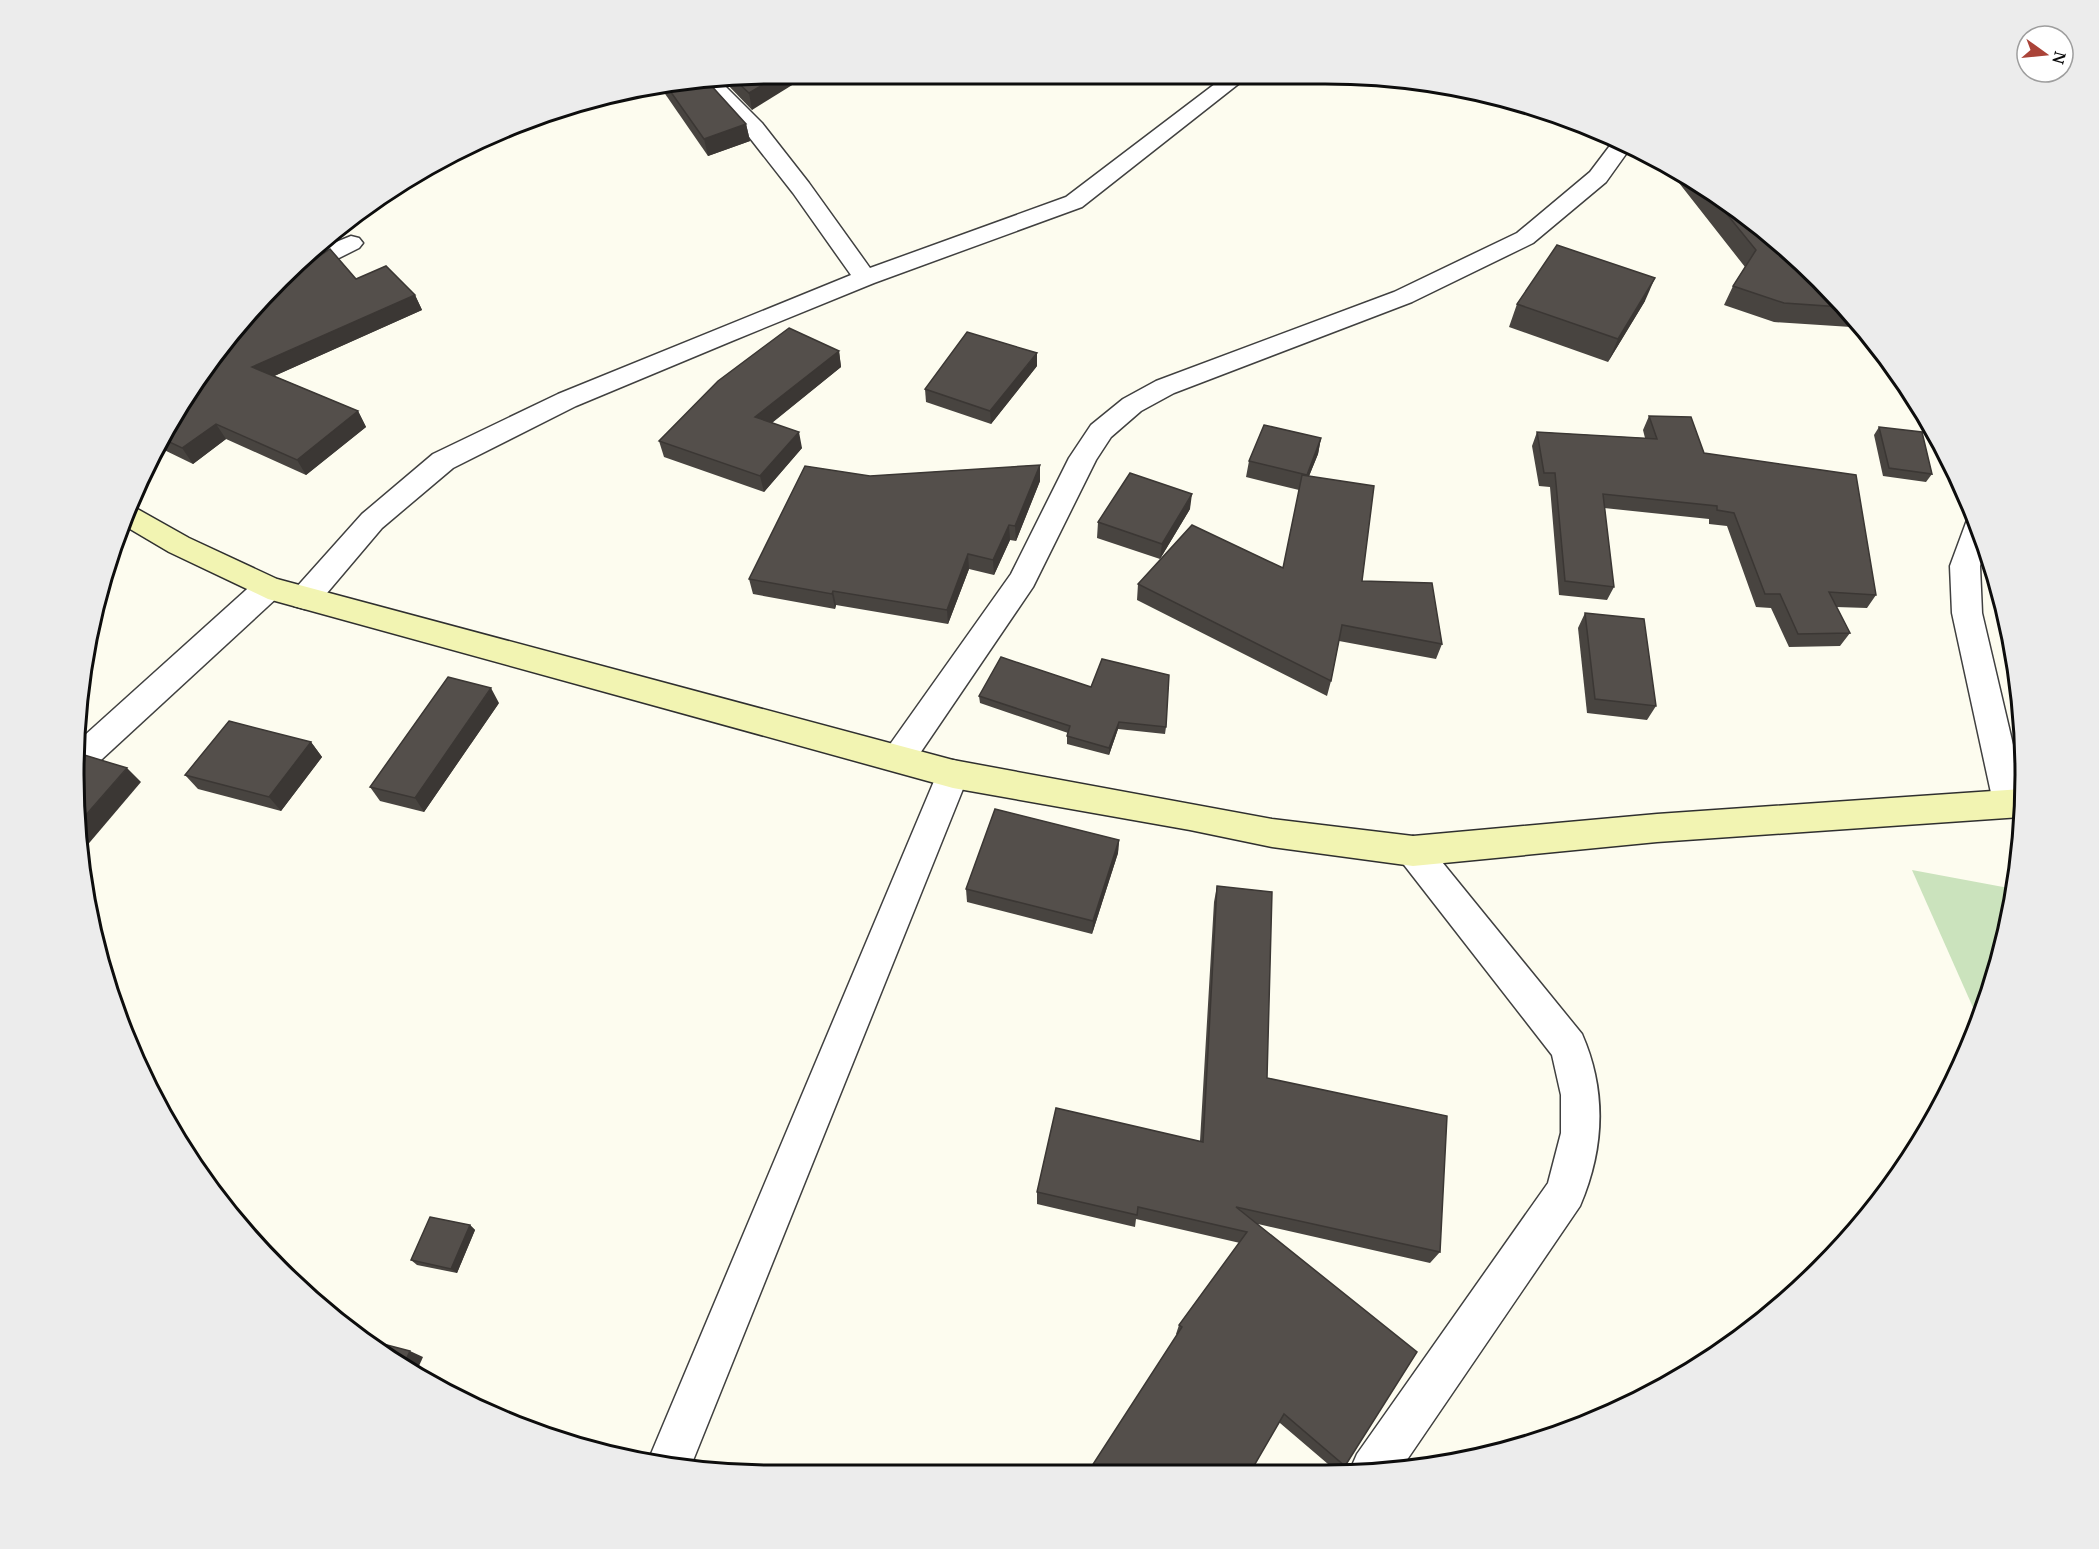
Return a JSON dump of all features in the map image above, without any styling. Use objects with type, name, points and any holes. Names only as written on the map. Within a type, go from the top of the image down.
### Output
[{"type":"street","points":[[305,598],[372,521],[443,461],[567,400],[865,278],[1074,202],[1227,84]]},
{"type":"street","points":[[714,87],[754,128],[801,188],[865,278]]},
{"type":"street","points":[[898,759],[1023,579],[1083,458],[1101,432],[1132,405],[1165,387],[1403,297],[1525,238],[1598,177],[1618,150]]},
{"type":"street","points":[[311,263],[351,243]]},
{"type":"street","points":[[134,518],[179,545],[268,588],[953,774],[1190,816],[1272,833],[1413,851],[1658,828],[2014,803]]},
{"type":"street","points":[[1973,540],[1965,566],[1967,613],[2014,797]]},
{"type":"street","points":[[84,755],[268,588]]},
{"type":"street","points":[[672,1457],[953,774]]},
{"type":"street","points":[[1378,1463],[1566,1192],[1581,1133],[1580,1095],[1569,1047],[1413,851]]},
{"type":"green space","points":[[1912,870],[2005,887],[1991,953],[1973,1008]]},
{"type":"building","points":[[764,84],[749,93],[740,85]]},
{"type":"building","points":[[712,87],[746,124],[704,139],[671,92]]},
{"type":"building","points":[[1726,213],[1780,255],[1832,306],[1784,303],[1733,286],[1756,250]]},
{"type":"building","points":[[1557,245],[1655,278],[1618,339],[1517,304]]},
{"type":"building","points":[[330,249],[356,279],[386,266],[415,295],[252,367],[358,411],[297,460],[216,424],[182,448],[170,442],[200,391],[227,354],[255,319],[314,260]]},
{"type":"building","points":[[789,328],[839,351],[755,417],[799,432],[760,476],[659,441],[718,381]]},
{"type":"building","points":[[967,332],[1037,353],[990,411],[925,389]]},
{"type":"building","points":[[1649,416],[1691,417],[1704,453],[1856,475],[1876,595],[1829,592],[1850,633],[1798,634],[1780,594],[1765,594],[1734,513],[1717,510],[1717,506],[1603,494],[1614,587],[1565,581],[1555,473],[1544,473],[1537,432],[1657,439]]},
{"type":"building","points":[[1264,425],[1321,438],[1307,475],[1249,461]]},
{"type":"building","points":[[1879,427],[1922,432],[1932,474],[1889,468]]},
{"type":"building","points":[[1040,465],[1015,526],[1009,525],[993,560],[968,554],[947,610],[833,591],[832,594],[749,579],[805,466],[870,476]]},
{"type":"building","points":[[1130,473],[1192,494],[1162,544],[1098,522]]},
{"type":"building","points":[[1302,475],[1374,486],[1362,581],[1432,583],[1442,644],[1342,625],[1331,681],[1138,584],[1192,525],[1283,568]]},
{"type":"building","points":[[1585,613],[1644,619],[1656,706],[1595,699]]},
{"type":"building","points":[[1001,657],[1091,687],[1102,659],[1169,675],[1166,727],[1119,722],[1109,748],[1067,736],[1070,726],[979,696]]},
{"type":"building","points":[[448,677],[491,688],[415,798],[370,787]]},
{"type":"building","points":[[229,721],[311,742],[269,797],[185,775]]},
{"type":"building","points":[[84,755],[127,768],[85,816]]},
{"type":"building","points":[[995,809],[1119,840],[1093,921],[966,889]]},
{"type":"building","points":[[1217,886],[1272,892],[1267,1078],[1447,1116],[1440,1252],[1236,1207],[1417,1352],[1346,1465],[1284,1414],[1254,1465],[1093,1465],[1182,1327],[1179,1325],[1247,1232],[1138,1207],[1137,1215],[1037,1192],[1056,1108],[1203,1142]]},
{"type":"building","points":[[430,1217],[470,1225],[451,1269],[411,1260]]},
{"type":"building","points":[[385,1344],[410,1351],[407,1358]]}]
